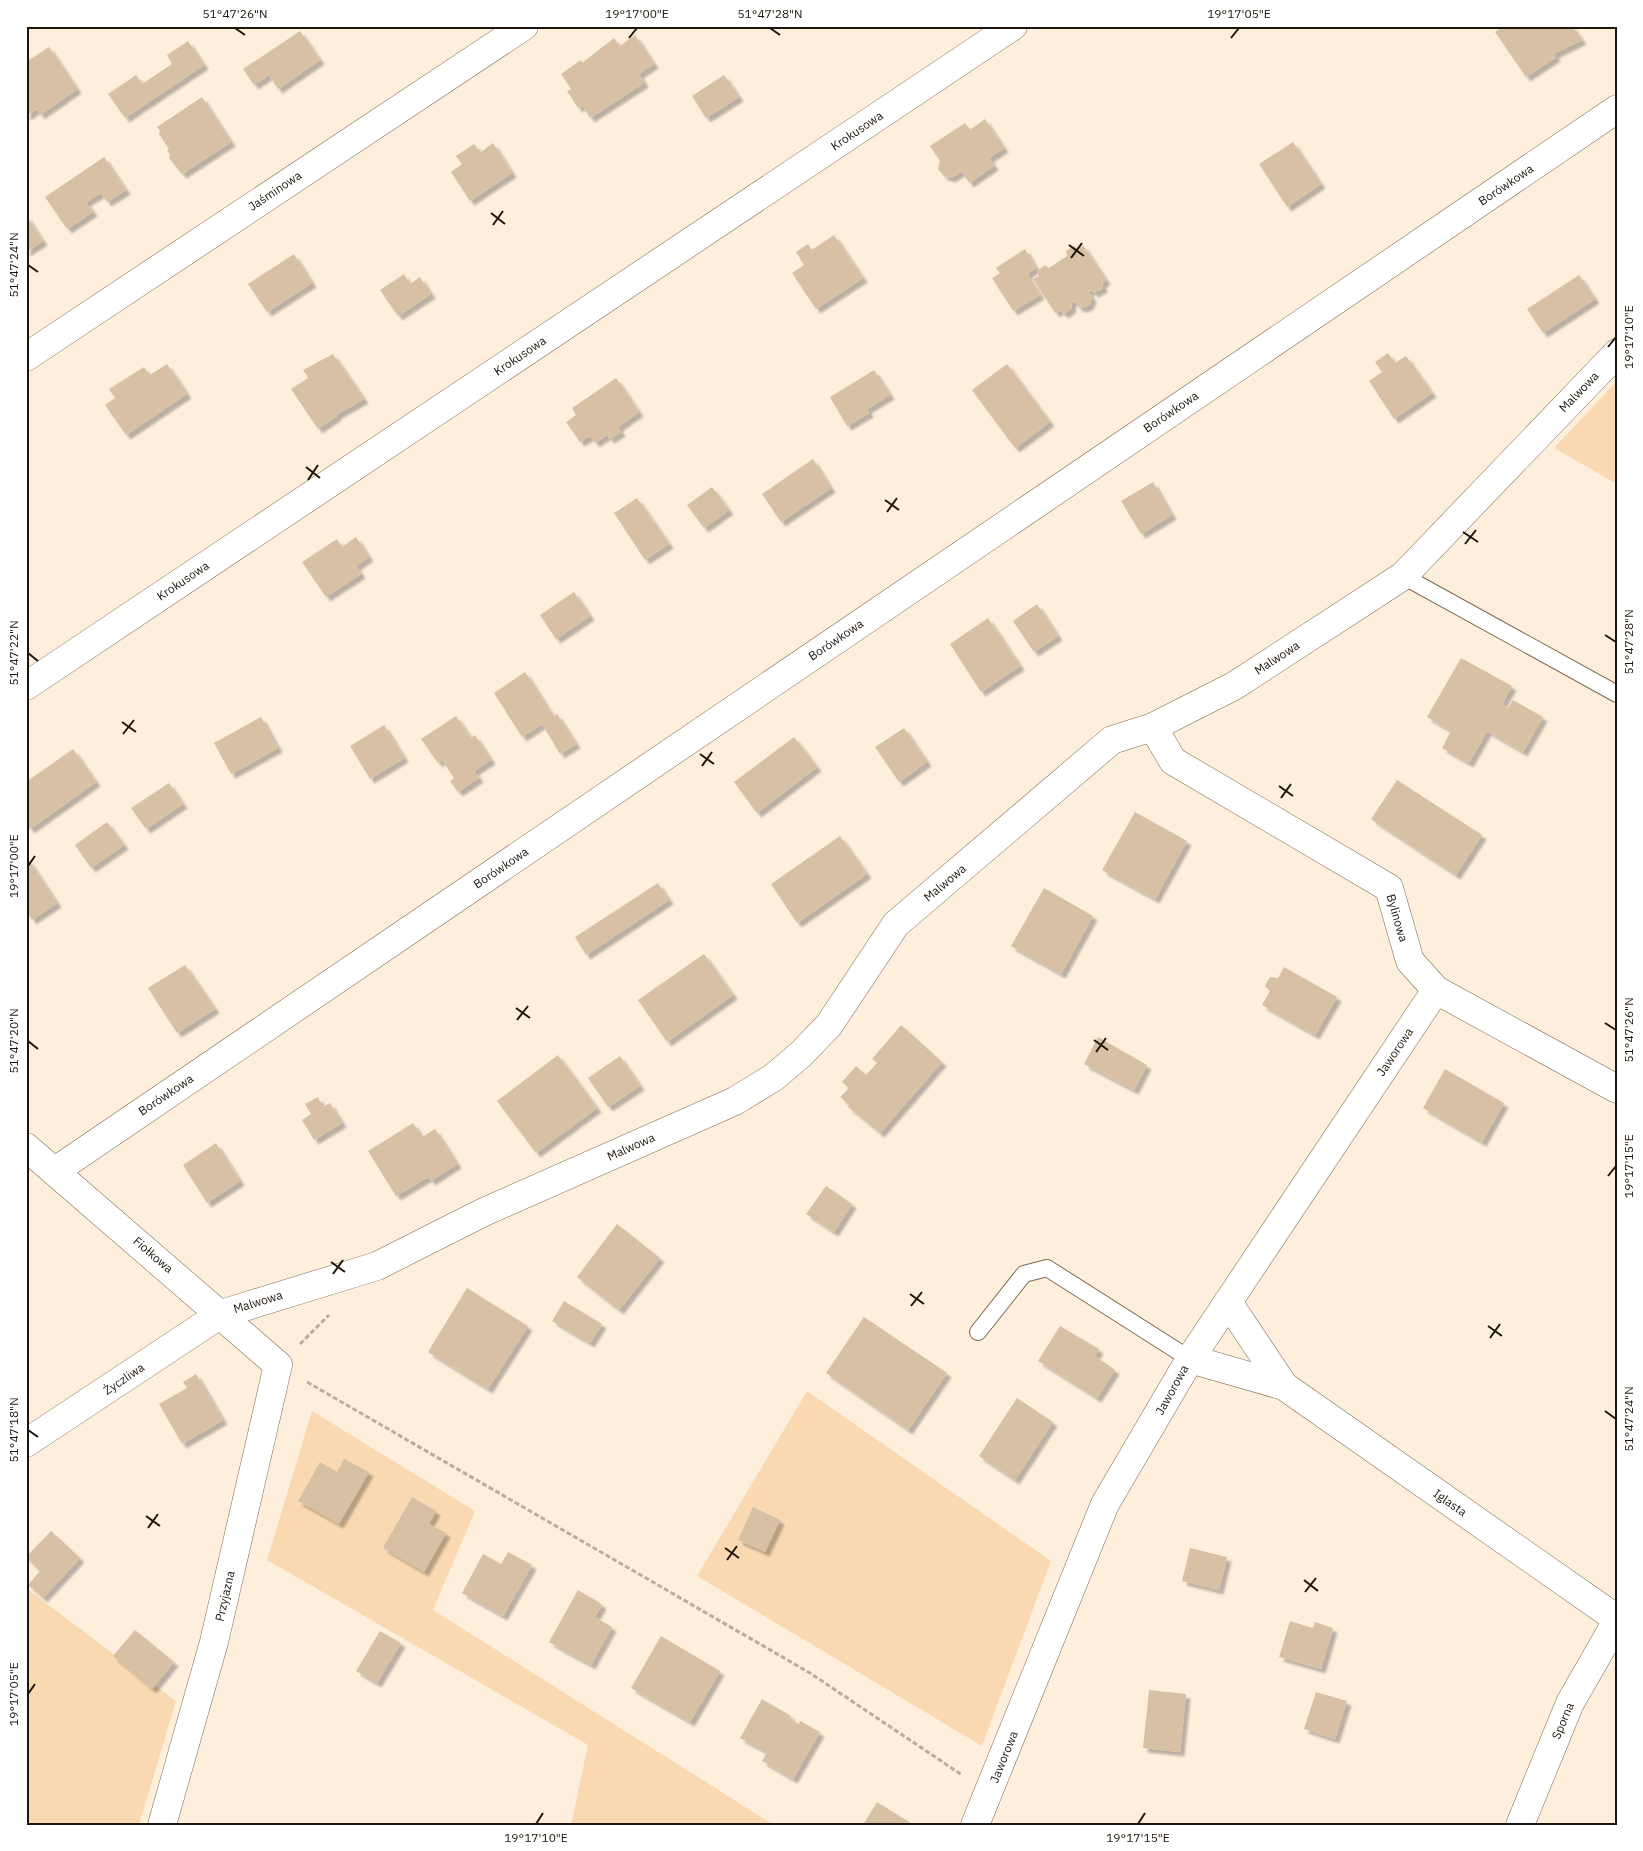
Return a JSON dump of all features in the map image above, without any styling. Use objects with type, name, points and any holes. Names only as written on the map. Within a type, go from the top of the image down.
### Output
[{"type":"street","name":"Jaśminowa","points":[[26,356],[524,26]]},
{"type":"street","name":"Krokusowa","points":[[26,686],[1013,26]]},
{"type":"street","name":"Borówkowa","points":[[55,1171],[1617,109]]},
{"type":"street","name":"Malwowa","points":[[221,1314],[377,1266],[484,1212],[735,1101],[774,1077],[801,1054],[829,1024],[896,924],[1112,740],[1153,727],[1234,686],[1403,576],[1617,353]]},
{"type":"street","name":"Bylinowa","points":[[1153,727],[1173,761],[1389,888],[1410,961],[1436,990],[1617,1089]]},
{"type":"street","name":"Jaworowa","points":[[975,1825],[1106,1504],[1190,1359],[1436,990]]},
{"type":"street","name":"Fiołkowa","points":[[26,1147],[278,1365]]},
{"type":"street","name":"Iglasta","points":[[1228,1302],[1284,1386]]},
{"type":"street","name":"Życzliwa","points":[[26,1443],[221,1314]]},
{"type":"street","name":"Iglasta","points":[[1190,1359],[1284,1386],[1617,1620]]},
{"type":"street","name":"Przyjazna","points":[[162,1825],[214,1642],[278,1365]]},
{"type":"street","name":"Sporna","points":[[1520,1825],[1570,1703],[1617,1620]]},
{"type":"lane","points":[[1403,576],[1617,694]]},
{"type":"lane","points":[[978,1332],[1024,1274],[1047,1268],[1190,1359]]},
{"type":"path","points":[[278,1365],[810,1673],[989,1793]]},
{"type":"shaded area","points":[[1617,381],[1617,484],[1554,448]]},
{"type":"shaded area","points":[[807,1391],[1051,1561],[982,1746],[697,1576]]},
{"type":"shaded area","points":[[312,1411],[475,1511],[433,1610],[774,1825],[571,1825],[588,1745],[267,1560]]},
{"type":"shaded area","points":[[26,1588],[176,1701],[139,1825],[26,1825]]},
{"type":"building","points":[[1504,26],[1572,26],[1582,40],[1554,54],[1556,57],[1526,77],[1495,32]]},
{"type":"building","points":[[300,31],[320,60],[278,89],[269,75],[254,85],[243,69]]},
{"type":"building","points":[[635,35],[654,64],[639,74],[644,83],[590,118],[582,105],[578,108],[567,91],[571,89],[561,74],[581,60],[582,63],[614,38],[620,46]]},
{"type":"building","points":[[188,41],[204,65],[125,118],[108,94],[136,75],[142,84],[172,64],[167,55]]},
{"type":"building","points":[[49,47],[77,89],[40,115],[37,109],[26,116],[26,62]]},
{"type":"building","points":[[724,75],[739,97],[706,118],[692,96]]},
{"type":"building","points":[[202,97],[231,142],[182,174],[169,158],[170,155],[167,150],[169,149],[159,134],[160,131],[157,127]]},
{"type":"building","points":[[985,119],[1004,148],[989,158],[994,166],[969,183],[962,171],[951,178],[944,176],[938,169],[940,161],[930,146],[965,123],[970,130]]},
{"type":"building","points":[[1293,142],[1321,184],[1287,207],[1259,164]]},
{"type":"building","points":[[493,143],[512,173],[470,201],[451,172],[462,164],[456,156],[474,144],[481,152]]},
{"type":"building","points":[[104,157],[126,190],[107,202],[101,193],[86,202],[93,212],[67,229],[45,197]]},
{"type":"building","points":[[26,215],[43,241],[26,252]]},
{"type":"building","points":[[834,235],[863,278],[816,309],[792,273],[804,265],[796,252],[808,244],[812,250]]},
{"type":"building","points":[[1083,245],[1106,280],[1102,283],[1103,288],[1094,293],[1091,290],[1088,292],[1092,297],[1090,304],[1084,308],[1078,307],[1074,301],[1071,303],[1072,308],[1064,314],[1060,310],[1055,313],[1033,279],[1039,276],[1037,271],[1045,265],[1049,268],[1067,256],[1066,251],[1074,246],[1078,249]]},
{"type":"building","points":[[1025,249],[1036,268],[1027,274],[1040,295],[1013,311],[992,278],[1000,273],[996,268]]},
{"type":"building","points":[[294,254],[312,283],[267,312],[248,284]]},
{"type":"building","points":[[404,274],[410,284],[420,277],[431,294],[398,316],[380,290]]},
{"type":"building","points":[[1579,275],[1595,299],[1543,333],[1527,309]]},
{"type":"building","points":[[1388,353],[1395,363],[1406,356],[1432,393],[1394,419],[1369,381],[1382,372],[1375,362]]},
{"type":"building","points":[[333,354],[364,399],[336,415],[318,429],[291,389],[308,378],[303,370]]},
{"type":"building","points":[[167,364],[187,394],[126,435],[105,405],[115,398],[109,389],[144,367],[150,375]]},
{"type":"building","points":[[1007,364],[1050,422],[1015,448],[972,390]]},
{"type":"building","points":[[874,370],[890,395],[867,409],[869,413],[847,426],[830,397]]},
{"type":"building","points":[[616,378],[639,412],[618,427],[621,432],[610,439],[607,435],[595,443],[590,436],[580,442],[566,422],[576,415],[572,408]]},
{"type":"building","points":[[813,459],[831,488],[781,522],[762,494]]},
{"type":"building","points":[[1153,482],[1172,515],[1141,534],[1121,501]]},
{"type":"building","points":[[712,487],[729,510],[704,528],[687,505]]},
{"type":"building","points":[[637,498],[669,544],[645,560],[614,513]]},
{"type":"building","points":[[356,537],[369,557],[356,566],[361,574],[326,597],[302,562],[337,539],[342,547]]},
{"type":"building","points":[[574,592],[590,616],[556,639],[540,615]]},
{"type":"building","points":[[1037,604],[1058,636],[1034,652],[1013,621]]},
{"type":"building","points":[[988,618],[1020,666],[981,692],[950,644]]},
{"type":"building","points":[[1461,658],[1512,686],[1502,704],[1508,708],[1513,700],[1543,717],[1523,752],[1487,731],[1469,763],[1442,748],[1451,731],[1427,717]]},
{"type":"building","points":[[525,672],[553,716],[557,714],[576,744],[560,754],[542,724],[522,737],[494,693]]},
{"type":"building","points":[[456,716],[471,738],[475,735],[491,760],[474,771],[479,778],[458,792],[450,781],[454,778],[442,760],[438,763],[421,739]]},
{"type":"building","points":[[261,717],[278,748],[231,774],[214,743]]},
{"type":"building","points":[[384,725],[404,758],[370,779],[350,746]]},
{"type":"building","points":[[904,728],[927,762],[899,782],[875,747]]},
{"type":"building","points":[[794,737],[817,767],[757,813],[734,782]]},
{"type":"building","points":[[73,749],[96,782],[30,829],[26,823],[26,782]]},
{"type":"building","points":[[1397,780],[1482,835],[1456,875],[1371,819]]},
{"type":"building","points":[[169,783],[183,804],[146,829],[131,808]]},
{"type":"building","points":[[1135,812],[1187,841],[1155,899],[1102,870]]},
{"type":"building","points":[[107,822],[124,845],[91,868],[75,845]]},
{"type":"building","points":[[840,836],[867,874],[797,923],[771,884]]},
{"type":"building","points":[[28,859],[57,903],[32,920],[26,910]]},
{"type":"building","points":[[658,883],[669,900],[586,955],[575,937]]},
{"type":"building","points":[[1044,888],[1093,916],[1061,974],[1011,946]]},
{"type":"building","points":[[704,954],[733,995],[667,1042],[638,1000]]},
{"type":"building","points":[[185,965],[215,1009],[177,1033],[148,988]]},
{"type":"building","points":[[1284,967],[1337,997],[1315,1035],[1262,1005],[1270,991],[1265,986],[1270,977],[1278,978]]},
{"type":"building","points":[[901,1025],[942,1062],[880,1133],[848,1107],[849,1105],[840,1097],[849,1088],[842,1082],[856,1066],[866,1075],[877,1063],[872,1059]]},
{"type":"building","points":[[1098,1037],[1147,1065],[1134,1090],[1084,1064]]},
{"type":"building","points":[[558,1055],[597,1108],[536,1153],[497,1101]]},
{"type":"building","points":[[620,1056],[640,1086],[608,1107],[588,1078]]},
{"type":"building","points":[[1445,1069],[1504,1103],[1482,1142],[1423,1108]]},
{"type":"building","points":[[318,1097],[323,1107],[330,1103],[342,1123],[314,1140],[302,1120],[311,1114],[305,1104]]},
{"type":"building","points":[[413,1123],[422,1137],[435,1129],[457,1164],[431,1181],[428,1177],[396,1196],[368,1151]]},
{"type":"building","points":[[216,1143],[240,1181],[207,1203],[183,1165]]},
{"type":"building","points":[[826,1186],[852,1204],[834,1232],[806,1214]]},
{"type":"building","points":[[617,1224],[660,1258],[619,1310],[577,1277]]},
{"type":"building","points":[[467,1288],[528,1326],[488,1389],[428,1352]]},
{"type":"building","points":[[564,1301],[602,1324],[590,1343],[552,1321]]},
{"type":"building","points":[[864,1317],[947,1373],[908,1430],[826,1373]]},
{"type":"building","points":[[1060,1326],[1099,1349],[1095,1356],[1115,1370],[1097,1398],[1038,1361]]},
{"type":"building","points":[[196,1374],[223,1420],[182,1444],[159,1404],[187,1388],[183,1382]]},
{"type":"building","points":[[1017,1398],[1053,1422],[1015,1480],[979,1456]]},
{"type":"building","points":[[344,1459],[369,1472],[339,1524],[298,1501],[320,1462],[337,1472]]},
{"type":"building","points":[[412,1497],[436,1511],[429,1524],[446,1533],[424,1572],[383,1548]]},
{"type":"building","points":[[753,1507],[780,1520],[765,1552],[738,1540]]},
{"type":"building","points":[[51,1531],[80,1558],[43,1598],[28,1585],[40,1571],[26,1557]]},
{"type":"building","points":[[1190,1548],[1227,1557],[1219,1590],[1182,1581]]},
{"type":"building","points":[[508,1552],[532,1565],[503,1616],[462,1593],[483,1554],[501,1564]]},
{"type":"building","points":[[578,1590],[602,1605],[595,1617],[612,1627],[591,1665],[549,1642]]},
{"type":"building","points":[[1290,1621],[1313,1628],[1315,1622],[1333,1628],[1321,1669],[1279,1657]]},
{"type":"building","points":[[135,1630],[174,1662],[152,1689],[113,1656]]},
{"type":"building","points":[[380,1631],[401,1643],[377,1683],[356,1671]]},
{"type":"building","points":[[661,1636],[720,1671],[690,1722],[631,1688]]},
{"type":"building","points":[[1149,1690],[1186,1694],[1180,1752],[1143,1748]]},
{"type":"building","points":[[1316,1692],[1347,1701],[1335,1739],[1304,1729]]},
{"type":"building","points":[[762,1699],[791,1716],[789,1718],[799,1724],[800,1721],[820,1732],[793,1779],[762,1761],[767,1752],[740,1738]]},
{"type":"building","points":[[877,1802],[914,1825],[863,1825]]}]
